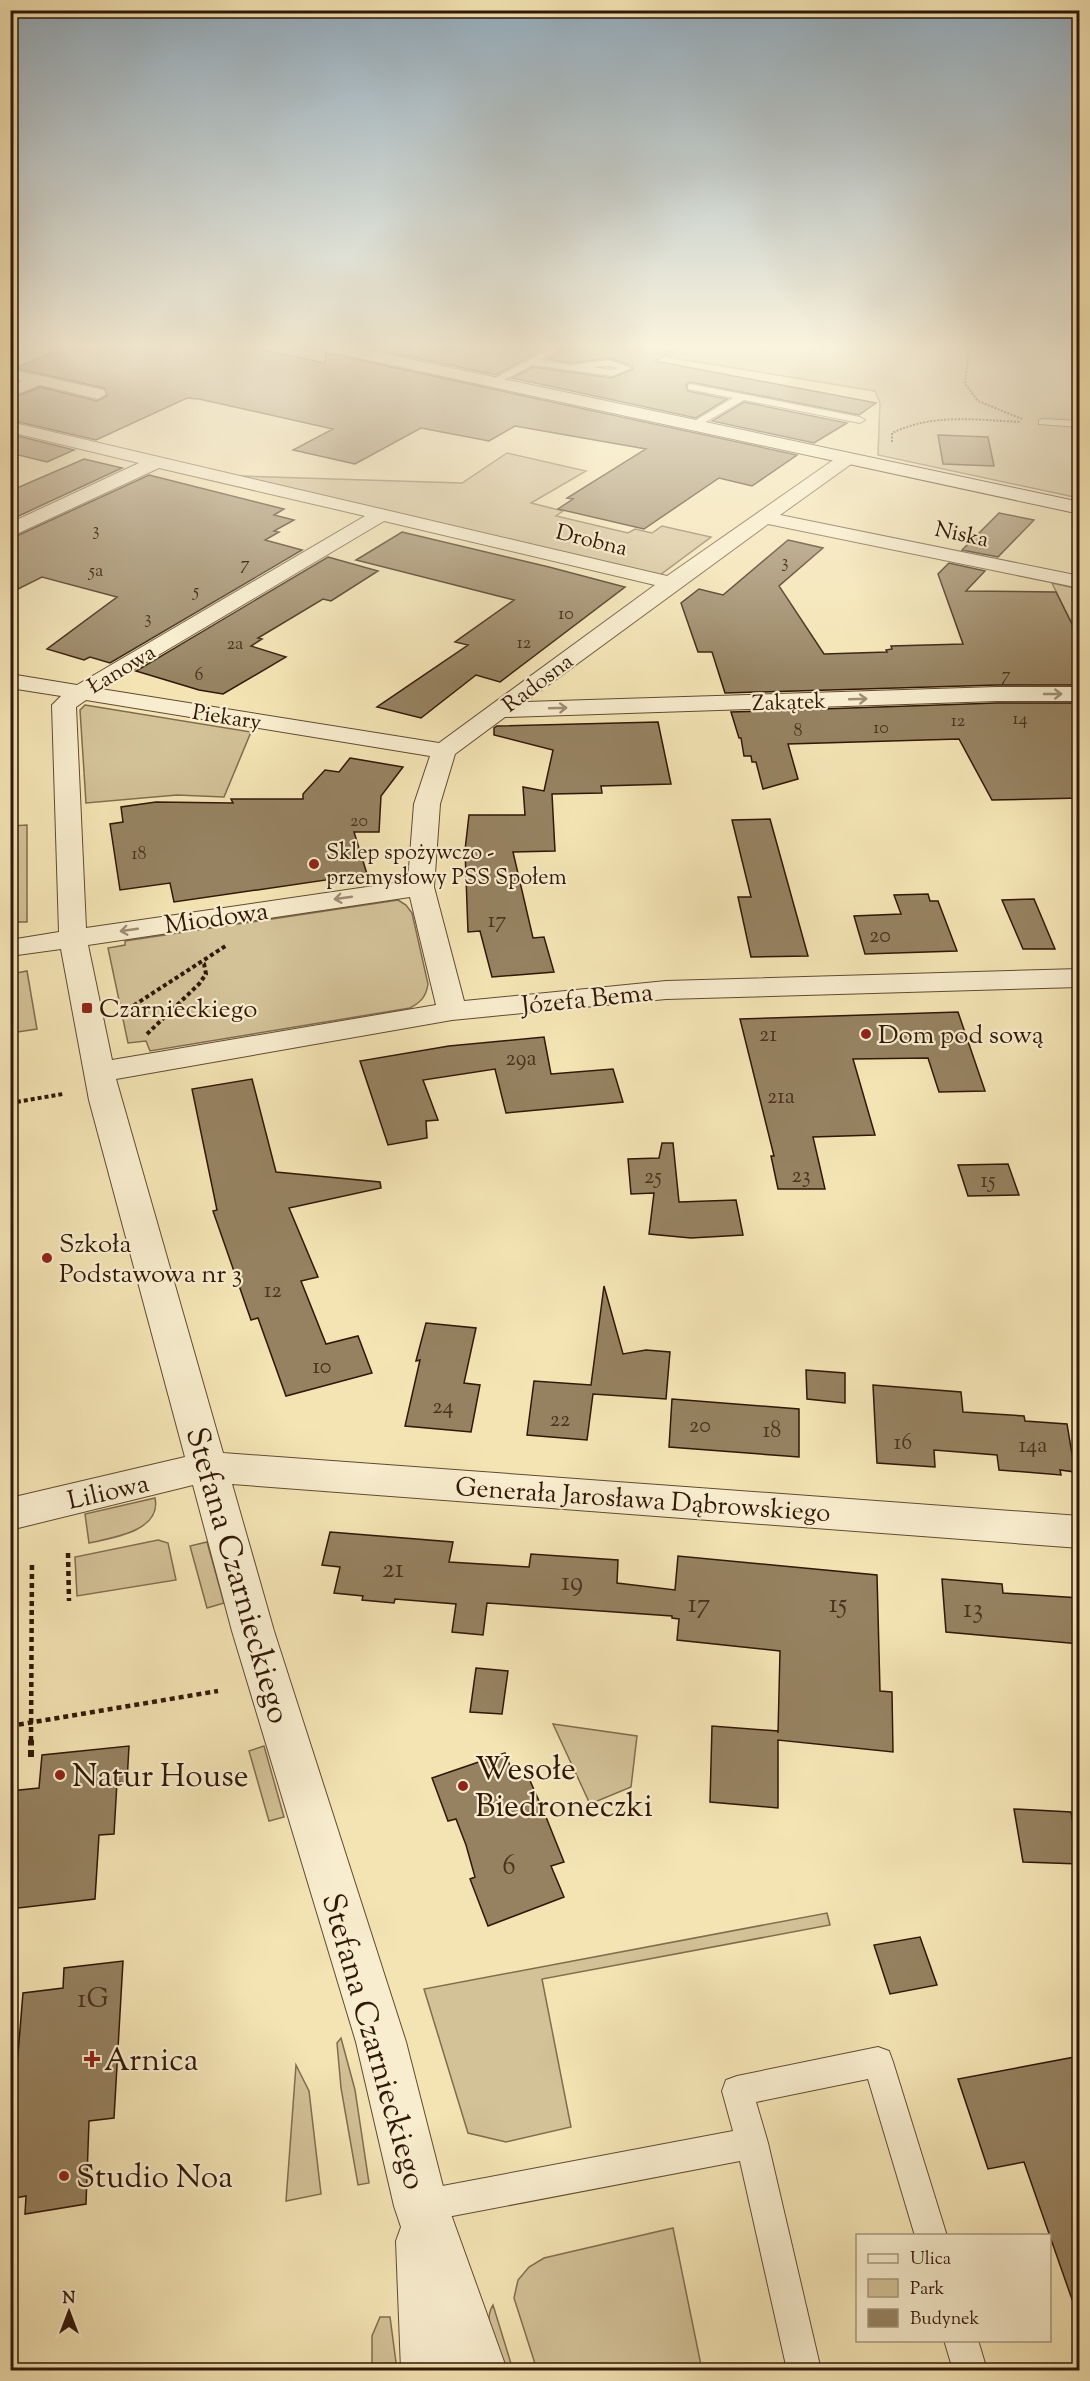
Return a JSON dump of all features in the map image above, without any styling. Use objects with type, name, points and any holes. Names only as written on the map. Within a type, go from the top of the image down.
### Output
[{"type":"street","name":"Drobna","points":[[131,456],[671,583]]},
{"type":"street","points":[[839,456],[1080,507]]},
{"type":"street","name":"Radosna","points":[[444,751],[671,583],[848,458]]},
{"type":"street","points":[[10,531],[156,462]]},
{"type":"street","name":"Łanowa","points":[[73,939],[64,705],[81,692],[381,514]]},
{"type":"street","name":"Niska","points":[[763,517],[1080,582]]},
{"type":"street","name":"Piekary","points":[[10,681],[444,751]]},
{"type":"street","name":"Zakątek","points":[[499,710],[974,695],[1080,694]]},
{"type":"street","points":[[444,751],[427,804],[421,887],[452,1011]]},
{"type":"street","name":"Miodowa","points":[[10,948],[421,887]]},
{"type":"street","name":"Stefana Czarnieckiego","points":[[73,939],[108,1112],[206,1467],[253,1631],[381,2042],[421,2206],[479,2370]]},
{"type":"street","name":"Józefa Bema","points":[[100,1072],[452,1011],[693,988],[1080,978]]},
{"type":"street","name":"Liliowa","points":[[10,1514],[206,1467]]},
{"type":"street","name":"Generała Jarosława Dąbrowskiego","points":[[206,1467],[1080,1532]]},
{"type":"street","name":"Stefana Czarnieckiego","points":[[421,2206],[430,2370]]},
{"type":"lane","points":[[804,2370],[752,2143],[737,2091],[878,2062],[931,2234]]},
{"type":"lane","points":[[421,2206],[752,2143]]},
{"type":"lane","points":[[962,2342],[970,2370]]},
{"type":"path","points":[[114,1018],[266,920],[264,910]]},
{"type":"path","points":[[139,1042],[199,984],[206,974],[204,964],[200,962]]},
{"type":"path","points":[[10,1103],[63,1094]]},
{"type":"path","points":[[68,1553],[69,1601]]},
{"type":"path","points":[[31,1757],[32,1561]]},
{"type":"path","points":[[10,1726],[218,1691]]},
{"type":"path","points":[[334,2370],[356,2367]]},
{"type":"green space","points":[[502,456],[521,456],[586,471],[531,503],[563,511],[556,516],[628,533],[635,529],[652,533],[662,526],[711,537],[660,575],[239,476],[462,483]]},
{"type":"green space","points":[[883,456],[1079,456],[1079,498]]},
{"type":"green space","points":[[1052,583],[1079,589],[1079,629],[1074,629]]},
{"type":"green space","points":[[85,705],[251,732],[224,797],[177,795],[86,803],[80,710]]},
{"type":"green space","points":[[27,825],[27,922],[11,922],[11,826]]},
{"type":"green space","points":[[398,900],[412,913],[428,984],[422,999],[410,1008],[150,1051],[146,1041],[128,1043],[108,948],[125,945],[125,941]]},
{"type":"green space","points":[[27,971],[37,1029],[11,1033],[11,974]]},
{"type":"green space","points":[[155,1498],[155,1509],[151,1518],[143,1525],[122,1535],[89,1543],[85,1514]]},
{"type":"green space","points":[[158,1540],[168,1543],[176,1580],[77,1596],[75,1557]]},
{"type":"green space","points":[[207,1542],[224,1603],[207,1608],[190,1546]]},
{"type":"green space","points":[[553,1724],[637,1736],[631,1787],[590,1804]]},
{"type":"green space","points":[[264,1746],[284,1817],[269,1821],[249,1751]]},
{"type":"green space","points":[[827,1913],[830,1925],[542,1979],[571,2127],[506,2142],[468,2133],[424,1989]]},
{"type":"green space","points":[[341,2038],[355,2090],[369,2183],[358,2185],[341,2088],[337,2043]]},
{"type":"green space","points":[[296,2065],[309,2091],[321,2194],[286,2201]]},
{"type":"green space","points":[[673,2228],[702,2370],[537,2370],[514,2298],[518,2280],[529,2267],[544,2258]]},
{"type":"green space","points":[[493,2305],[513,2370],[501,2370],[493,2346],[489,2320]]},
{"type":"green space","points":[[380,2317],[390,2317],[397,2370],[372,2370],[372,2336]]},
{"type":"building","points":[[23,456],[60,456],[47,462]]},
{"type":"building","points":[[320,456],[369,456],[355,464]]},
{"type":"building","points":[[635,456],[795,456],[752,486],[719,478],[644,529],[558,509],[573,499],[567,498]]},
{"type":"building","points":[[942,456],[992,456],[994,466],[943,464]]},
{"type":"building","points":[[84,459],[122,468],[10,520],[10,491]]},
{"type":"building","points":[[149,475],[284,509],[274,515],[294,520],[274,531],[279,532],[265,540],[302,550],[110,663],[90,657],[84,660],[47,649],[117,597],[42,577],[10,593],[10,539]]},
{"type":"building","points":[[999,513],[1034,520],[998,557],[962,550]]},
{"type":"building","points":[[402,532],[625,587],[500,682],[476,675],[421,718],[377,707],[468,645],[455,642],[514,600],[356,560]]},
{"type":"building","points":[[788,540],[823,548],[779,586],[824,654],[887,652],[886,650],[892,649],[891,646],[963,644],[938,574],[949,563],[985,571],[966,591],[1056,592],[1080,640],[1080,685],[997,685],[725,693],[712,652],[698,652],[681,603],[699,589],[723,595]]},
{"type":"building","points":[[328,557],[378,571],[331,601],[323,599],[258,638],[262,639],[251,646],[286,657],[223,694],[199,690],[136,671]]},
{"type":"building","points":[[997,703],[1080,703],[1080,798],[992,800],[959,739],[788,744],[798,779],[763,789],[756,762],[752,762],[751,756],[744,756],[741,738],[739,738],[731,712]]},
{"type":"building","points":[[658,722],[671,784],[601,786],[602,793],[552,794],[555,851],[513,852],[533,938],[544,937],[554,972],[492,977],[480,931],[468,932],[465,850],[469,815],[525,815],[523,787],[544,791],[553,750],[494,735],[494,728],[497,726]]},
{"type":"building","points":[[350,758],[403,767],[381,796],[379,832],[354,832],[367,874],[174,902],[170,883],[120,890],[110,824],[123,822],[121,807],[156,802],[233,803],[231,799],[303,799],[303,794],[325,770],[339,772]]},
{"type":"building","points":[[770,819],[808,956],[751,957],[738,897],[751,897],[732,820]]},
{"type":"building","points":[[928,894],[930,901],[938,901],[957,951],[865,954],[854,916],[901,914],[894,895]]},
{"type":"building","points":[[1034,899],[1055,949],[1023,949],[1002,900]]},
{"type":"building","points":[[958,1012],[985,1091],[939,1092],[928,1058],[853,1059],[875,1135],[813,1137],[825,1189],[778,1189],[771,1156],[774,1156],[740,1019]]},
{"type":"building","points":[[544,1037],[551,1074],[613,1069],[623,1102],[506,1113],[495,1069],[423,1080],[438,1120],[426,1121],[427,1138],[388,1145],[360,1061],[449,1046]]},
{"type":"building","points":[[252,1079],[276,1172],[380,1182],[381,1188],[289,1208],[318,1277],[301,1281],[326,1344],[358,1336],[372,1373],[286,1396],[258,1318],[251,1320],[213,1211],[217,1210],[192,1089]]},
{"type":"building","points":[[662,1143],[673,1143],[679,1202],[736,1200],[743,1235],[691,1238],[649,1234],[654,1193],[631,1194],[628,1159],[659,1158]]},
{"type":"building","points":[[1008,1164],[1019,1195],[968,1196],[958,1165]]},
{"type":"building","points":[[604,1286],[623,1354],[646,1350],[670,1352],[666,1399],[593,1394],[587,1440],[527,1435],[534,1381],[591,1385]]},
{"type":"building","points":[[426,1323],[476,1328],[464,1383],[480,1385],[471,1432],[405,1426],[420,1360],[416,1361]]},
{"type":"building","points":[[806,1370],[845,1373],[845,1403],[807,1399]]},
{"type":"building","points":[[873,1385],[961,1392],[963,1412],[1024,1416],[1025,1421],[1067,1424],[1075,1472],[1060,1470],[1061,1475],[999,1470],[997,1455],[934,1450],[935,1467],[877,1463]]},
{"type":"building","points":[[672,1399],[799,1409],[799,1457],[669,1447]]},
{"type":"building","points":[[330,1532],[453,1542],[449,1562],[529,1567],[531,1554],[618,1560],[617,1583],[675,1590],[678,1556],[877,1575],[880,1691],[892,1692],[893,1752],[778,1740],[778,1808],[710,1802],[712,1726],[778,1731],[778,1733],[780,1651],[677,1640],[679,1619],[672,1618],[672,1616],[487,1603],[483,1635],[452,1632],[456,1604],[395,1599],[394,1603],[362,1600],[363,1596],[334,1593],[340,1567],[322,1565]]},
{"type":"building","points":[[942,1579],[1002,1584],[1003,1593],[1080,1598],[1080,1644],[946,1632]]},
{"type":"building","points":[[476,1668],[508,1671],[502,1714],[470,1712]]},
{"type":"building","points":[[129,1746],[127,1782],[117,1782],[114,1834],[99,1835],[95,1899],[10,1909],[10,1791],[39,1788],[42,1755]]},
{"type":"building","points":[[505,1753],[516,1781],[528,1776],[546,1817],[564,1862],[551,1866],[564,1897],[488,1926],[470,1879],[475,1877],[466,1845],[456,1819],[448,1821],[432,1778]]},
{"type":"building","points":[[1014,1809],[1071,1812],[1080,1864],[1023,1862]]},
{"type":"building","points":[[920,1937],[937,1985],[890,1994],[874,1945]]},
{"type":"building","points":[[123,1961],[114,2118],[89,2121],[86,2204],[25,2214],[26,2196],[10,2199],[10,2103],[14,2103],[23,1993],[63,1988],[64,1968]]},
{"type":"building","points":[[1080,2056],[1080,2307],[1075,2308],[1024,2162],[988,2169],[958,2079]]},
{"type":"place","name":"Sklep spożywczo - przemysłowy PSS Społem","points":[[314,864]]},
{"type":"place","name":"Czarnieckiego","points":[[87,1008]]},
{"type":"place","name":"Dom pod sową","points":[[866,1034]]},
{"type":"place","name":"Szkoła Podstawowa nr 3","points":[[47,1258]]},
{"type":"place","name":"Natur House","points":[[60,1775]]},
{"type":"place","name":"Wesołe Biedroneczki","points":[[463,1786]]},
{"type":"place","name":"Arnica","points":[[92,2059]]},
{"type":"place","name":"Studio Noa","points":[[64,2176]]}]
